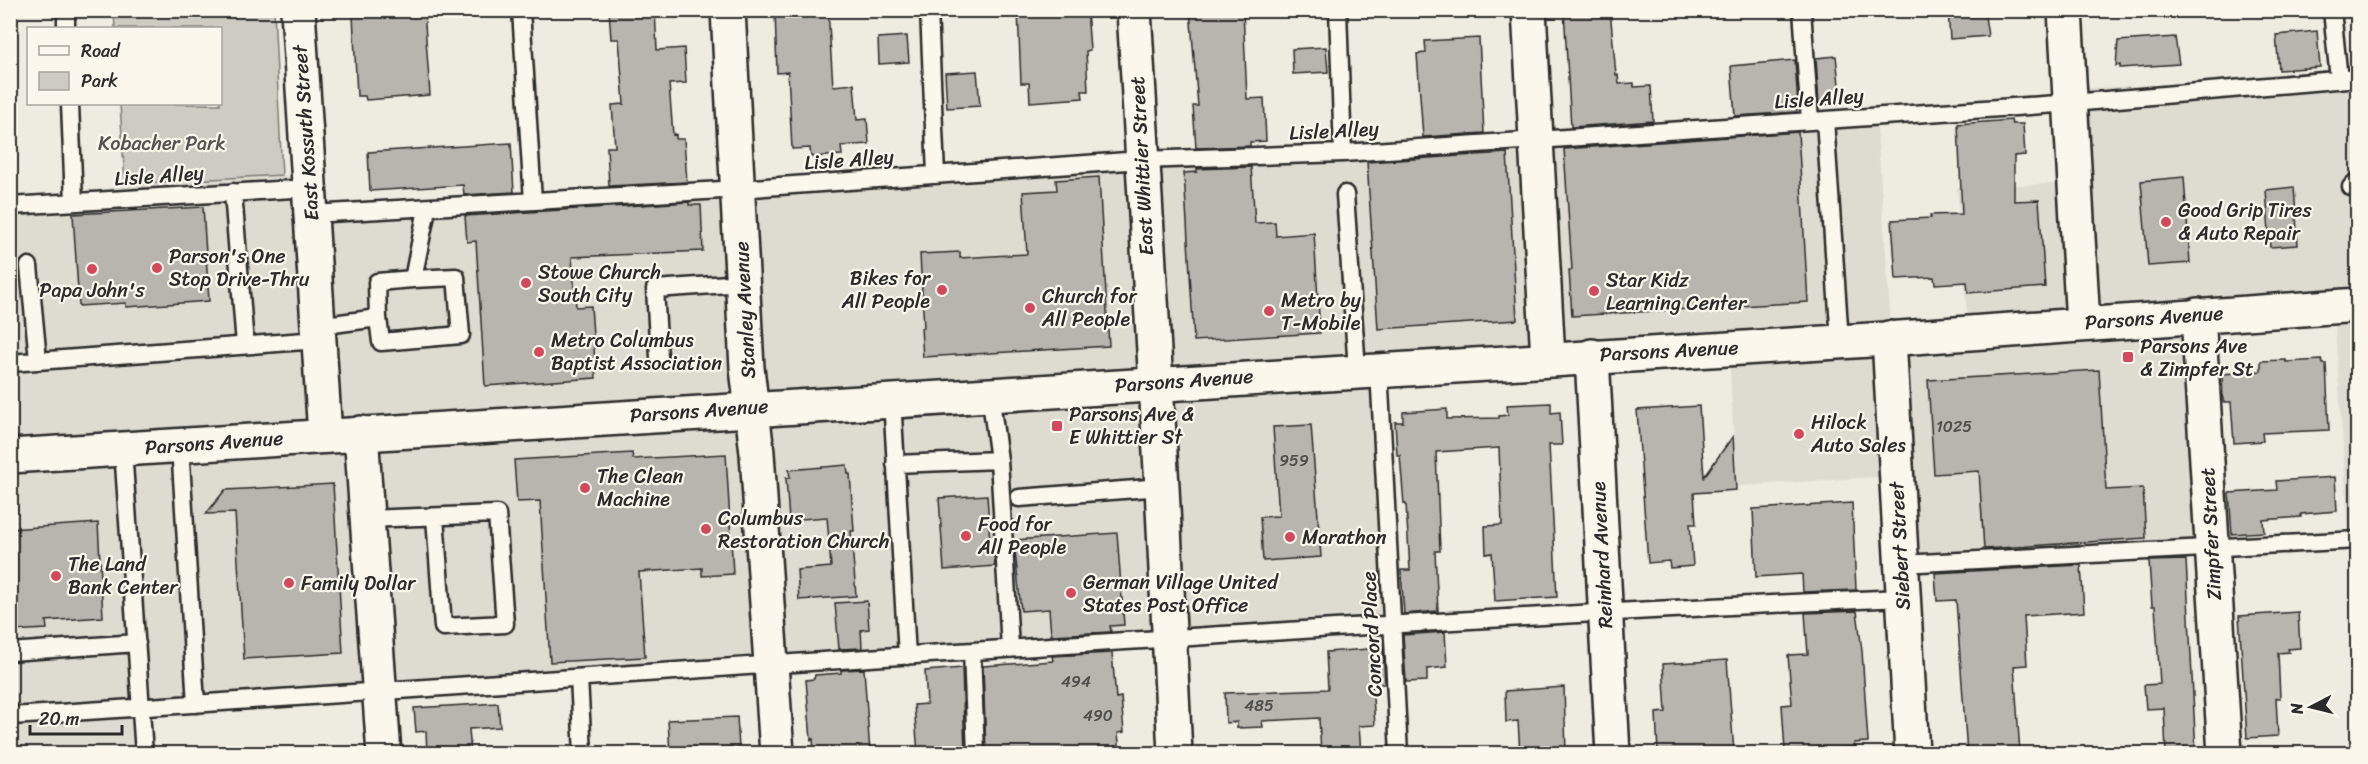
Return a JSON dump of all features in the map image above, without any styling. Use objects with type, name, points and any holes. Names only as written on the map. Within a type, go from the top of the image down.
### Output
[{"type":"street","name":"East Kossuth Street","points":[[298,10],[325,436]]},
{"type":"street","name":"Stanley Avenue","points":[[728,10],[747,368],[757,453],[777,753]]},
{"type":"street","name":"East Whittier Street","points":[[1134,10],[1175,753]]},
{"type":"street","points":[[1529,10],[1548,359]]},
{"type":"street","points":[[2065,10],[2083,324]]},
{"type":"street","name":"Parsons Avenue","points":[[10,456],[1889,338],[2358,305]]},
{"type":"street","name":"Zimpfer Street","points":[[2198,315],[2225,753]]},
{"type":"street","name":"Siebert Street","points":[[1889,338],[1912,753]]},
{"type":"street","name":"Reinhard Avenue","points":[[1592,356],[1613,753]]},
{"type":"street","points":[[362,433],[384,753]]},
{"type":"lane","points":[[66,10],[66,27]]},
{"type":"lane","points":[[521,10],[533,201]]},
{"type":"lane","points":[[929,10],[936,175]]},
{"type":"lane","points":[[1338,10],[1344,153]]},
{"type":"lane","points":[[1802,10],[1817,120],[1840,341]]},
{"type":"lane","points":[[2332,10],[2339,80]]},
{"type":"lane","name":"Lisle Alley","points":[[10,206],[233,192],[311,201],[427,209],[1141,160],[1344,153],[1537,140],[2072,103],[2358,78]]},
{"type":"lane","points":[[70,105],[74,202]]},
{"type":"lane","points":[[233,192],[245,345]]},
{"type":"lane","name":"Concord Place","points":[[1345,194],[1368,370],[1392,624],[1399,753]]},
{"type":"lane","points":[[413,279],[427,209]]},
{"type":"lane","points":[[29,266],[38,360]]},
{"type":"lane","points":[[456,277],[461,335],[381,342],[377,282],[413,279],[456,277]]},
{"type":"lane","points":[[659,357],[656,289],[743,283]]},
{"type":"lane","points":[[10,363],[245,345],[318,333],[378,318]]},
{"type":"lane","points":[[990,393],[999,460],[1010,648]]},
{"type":"lane","points":[[892,399],[907,656]]},
{"type":"lane","points":[[180,445],[196,704]]},
{"type":"lane","points":[[123,449],[144,753]]},
{"type":"lane","points":[[895,464],[999,460]]},
{"type":"lane","points":[[1019,498],[1162,487]]},
{"type":"lane","points":[[367,519],[497,514],[505,624],[443,627],[435,517]]},
{"type":"lane","points":[[1901,564],[2358,540]]},
{"type":"lane","points":[[10,716],[1392,624],[1606,611],[1902,598]]},
{"type":"lane","points":[[10,652],[137,643]]},
{"type":"lane","points":[[972,651],[976,753]]},
{"type":"lane","points":[[579,678],[583,753]]},
{"type":"shaded area","points":[[2357,76],[2357,539],[2349,539],[2334,310],[2197,322],[2203,543],[1898,561],[1893,476],[1736,486],[1729,351],[1377,370],[1393,619],[771,655],[382,689],[140,703],[144,753],[11,754],[11,201],[82,196],[125,184],[282,175],[303,182],[303,216],[1876,114],[1892,341],[1969,338],[1957,187],[2074,183],[2065,89]]},
{"type":"green space","name":"Kobacher Park","points":[[114,11],[274,11],[282,175],[125,184],[120,105],[222,105],[222,27],[115,27]]},
{"type":"building","points":[[360,10],[424,10],[430,95],[366,100],[365,96],[357,96],[353,15],[359,15]]},
{"type":"building","points":[[609,10],[655,10],[657,50],[684,48],[686,83],[669,84],[673,135],[676,134],[676,139],[684,139],[687,182],[609,186],[607,147],[615,147],[612,105],[624,104],[619,39],[611,39]]},
{"type":"building","points":[[775,10],[828,10],[833,86],[854,84],[857,120],[867,119],[869,144],[841,146],[842,155],[811,157],[810,148],[792,149],[788,72],[777,73]]},
{"type":"building","points":[[1018,10],[1087,10],[1090,50],[1086,51],[1088,91],[1082,91],[1083,98],[1030,102],[1029,83],[1021,83]]},
{"type":"building","points":[[1190,10],[1243,10],[1247,99],[1264,98],[1266,141],[1250,142],[1250,146],[1196,148],[1193,106],[1198,106]]},
{"type":"building","points":[[1564,10],[1610,10],[1616,75],[1618,75],[1619,84],[1634,83],[1634,87],[1651,86],[1653,121],[1571,127]]},
{"type":"building","points":[[1948,10],[1984,10],[1988,36],[1950,39]]},
{"type":"building","points":[[2317,31],[2320,67],[2279,70],[2276,35]]},
{"type":"building","points":[[907,36],[909,62],[879,64],[878,38]]},
{"type":"building","points":[[2175,37],[2179,64],[2120,68],[2120,65],[2116,66],[2118,41]]},
{"type":"building","points":[[1479,38],[1484,133],[1423,137],[1417,54],[1426,53],[1425,41]]},
{"type":"building","points":[[1326,47],[1328,72],[1293,74],[1292,49]]},
{"type":"building","points":[[1836,56],[1841,103],[1819,105],[1816,58]]},
{"type":"building","points":[[1795,60],[1797,112],[1735,116],[1731,66]]},
{"type":"building","points":[[977,71],[980,106],[947,108],[945,73]]},
{"type":"building","points":[[2011,120],[2012,124],[2023,124],[2025,155],[2014,156],[2014,201],[2039,200],[2045,287],[1968,293],[1967,282],[1935,284],[1934,277],[1896,279],[1892,220],[1962,214],[1958,124]]},
{"type":"building","points":[[1798,132],[1808,302],[1572,316],[1569,270],[1572,270],[1564,149]]},
{"type":"building","points":[[511,143],[514,192],[464,195],[463,185],[370,191],[368,152]]},
{"type":"building","points":[[1507,153],[1517,320],[1378,329],[1367,162]]},
{"type":"building","points":[[1251,167],[1255,223],[1275,222],[1276,236],[1314,233],[1320,333],[1194,341],[1184,173],[1197,172],[1197,169]]},
{"type":"building","points":[[1099,177],[1109,346],[923,357],[921,328],[924,328],[920,254],[960,252],[960,258],[1027,254],[1023,192],[1057,190],[1056,180]]},
{"type":"building","name":"Good Grip Tires & Auto Repair","points":[[2184,177],[2190,263],[2148,266],[2141,181]]},
{"type":"building","points":[[2294,187],[2298,245],[2270,247],[2266,190]]},
{"type":"building","points":[[689,202],[689,205],[701,205],[703,251],[572,257],[576,307],[591,306],[596,378],[485,386],[476,241],[467,242],[465,216]]},
{"type":"building","name":"Parson's One Stop Drive-Thru","points":[[203,207],[209,301],[126,307],[126,303],[79,306],[73,214]]},
{"type":"building","points":[[2286,360],[2286,362],[2322,360],[2323,364],[2326,364],[2329,430],[2262,433],[2263,441],[2234,443],[2231,402],[2223,402],[2222,374],[2261,371],[2261,361]]},
{"type":"building","points":[[2099,370],[2106,490],[2143,488],[2146,538],[1984,549],[1979,471],[1934,474],[1928,380]]},
{"type":"building","points":[[1551,403],[1551,413],[1560,412],[1562,445],[1549,445],[1557,597],[1495,601],[1492,553],[1486,554],[1485,526],[1502,525],[1499,448],[1436,452],[1440,551],[1435,551],[1438,611],[1404,614],[1401,570],[1410,570],[1406,504],[1404,504],[1400,455],[1397,455],[1395,422],[1403,422],[1403,412],[1447,409],[1447,419],[1499,418],[1499,416],[1508,415],[1507,405]]},
{"type":"building","points":[[1699,406],[1704,477],[1733,436],[1736,490],[1694,493],[1696,524],[1690,524],[1693,566],[1670,568],[1669,561],[1648,563],[1637,410]]},
{"type":"building","points":[[1311,425],[1321,557],[1263,561],[1260,517],[1279,516],[1273,427]]},
{"type":"building","points":[[632,453],[633,459],[726,454],[733,574],[702,576],[702,568],[639,572],[645,657],[550,662],[540,501],[517,502],[514,460]]},
{"type":"building","points":[[847,465],[848,474],[850,474],[854,531],[851,531],[856,596],[799,600],[797,570],[831,567],[827,517],[789,520],[786,478],[790,478],[789,470]]},
{"type":"building","points":[[2335,477],[2337,511],[2263,520],[2264,532],[2232,534],[2229,493],[2277,490],[2276,481]]},
{"type":"building","name":"Family Dollar","points":[[333,484],[343,653],[244,659],[235,513],[206,514],[225,490]]},
{"type":"building","name":"Food for All People","points":[[987,495],[990,542],[993,542],[995,566],[944,570],[939,498]]},
{"type":"building","points":[[1852,503],[1856,590],[1803,592],[1802,574],[1756,577],[1753,509]]},
{"type":"building","name":"The Land Bank Center","points":[[98,523],[103,617],[46,621],[47,629],[10,631],[10,529]]},
{"type":"building","name":"German Village United States Post Office","points":[[1117,533],[1124,625],[1110,626],[1111,632],[1051,635],[1049,609],[1021,611],[1014,540]]},
{"type":"building","points":[[2186,560],[2196,753],[2166,753],[2164,708],[2146,709],[2144,685],[2160,684],[2155,606],[2152,606],[2149,561]]},
{"type":"building","points":[[2081,565],[2084,612],[2024,616],[2027,665],[2014,666],[2020,753],[1967,753],[1956,600],[1937,601],[1935,573]]},
{"type":"building","points":[[867,601],[869,629],[861,630],[862,648],[839,649],[835,603]]},
{"type":"building","points":[[1857,611],[1868,742],[1854,743],[1855,747],[1785,751],[1782,705],[1792,704],[1788,655],[1808,654],[1805,613]]},
{"type":"building","points":[[2298,612],[2300,648],[2278,653],[2280,698],[2276,698],[2278,736],[2247,738],[2239,616]]},
{"type":"building","points":[[1445,632],[1447,667],[1427,669],[1427,681],[1406,682],[1403,635]]},
{"type":"building","points":[[1383,648],[1385,684],[1372,684],[1375,725],[1359,726],[1361,753],[1321,753],[1319,718],[1262,721],[1263,727],[1237,728],[1237,722],[1226,723],[1225,693],[1328,689],[1326,652]]},
{"type":"building","points":[[1112,653],[1116,698],[1121,697],[1124,732],[1118,733],[1120,753],[986,753],[983,666],[1053,661],[1052,656]]},
{"type":"building","points":[[1727,660],[1734,753],[1658,753],[1656,713],[1666,712],[1663,664]]},
{"type":"building","points":[[962,668],[965,753],[918,753],[914,705],[927,704],[925,671]]},
{"type":"building","points":[[864,669],[870,753],[814,753],[806,680],[814,679],[815,675],[841,673],[841,670]]},
{"type":"building","points":[[1564,687],[1566,753],[1520,753],[1518,721],[1506,722],[1505,691]]},
{"type":"building","points":[[498,703],[500,727],[469,729],[471,753],[427,753],[426,731],[416,732],[414,708]]},
{"type":"building","points":[[737,717],[739,748],[731,748],[731,753],[670,753],[668,720]]},
{"type":"place","name":"Good Grip Tires & Auto Repair","points":[[2166,222]]},
{"type":"place","name":"Parson's One Stop Drive-Thru","points":[[157,268]]},
{"type":"place","name":"Papa John's","points":[[92,269]]},
{"type":"place","name":"Stowe Church South City","points":[[526,283]]},
{"type":"place","name":"Bikes for All People","points":[[942,290]]},
{"type":"place","name":"Star Kidz Learning Center","points":[[1594,291]]},
{"type":"place","name":"Church for All People","points":[[1030,308]]},
{"type":"place","name":"Metro by T-Mobile","points":[[1269,311]]},
{"type":"place","name":"Metro Columbus Baptist Association","points":[[539,352]]},
{"type":"place","name":"Parsons Ave & Zimpfer St","points":[[2128,357]]},
{"type":"place","name":"Parsons Ave & E Whittier St","points":[[1057,426]]},
{"type":"place","name":"Hilock Auto Sales","points":[[1799,434]]},
{"type":"place","name":"The Clean Machine","points":[[585,488]]},
{"type":"place","name":"Columbus Restoration Church","points":[[706,529]]},
{"type":"place","name":"Food for All People","points":[[966,536]]},
{"type":"place","name":"Marathon","points":[[1290,537]]},
{"type":"place","name":"The Land Bank Center","points":[[56,576]]},
{"type":"place","name":"Family Dollar","points":[[289,583]]},
{"type":"place","name":"German Village United States Post Office","points":[[1071,593]]}]
